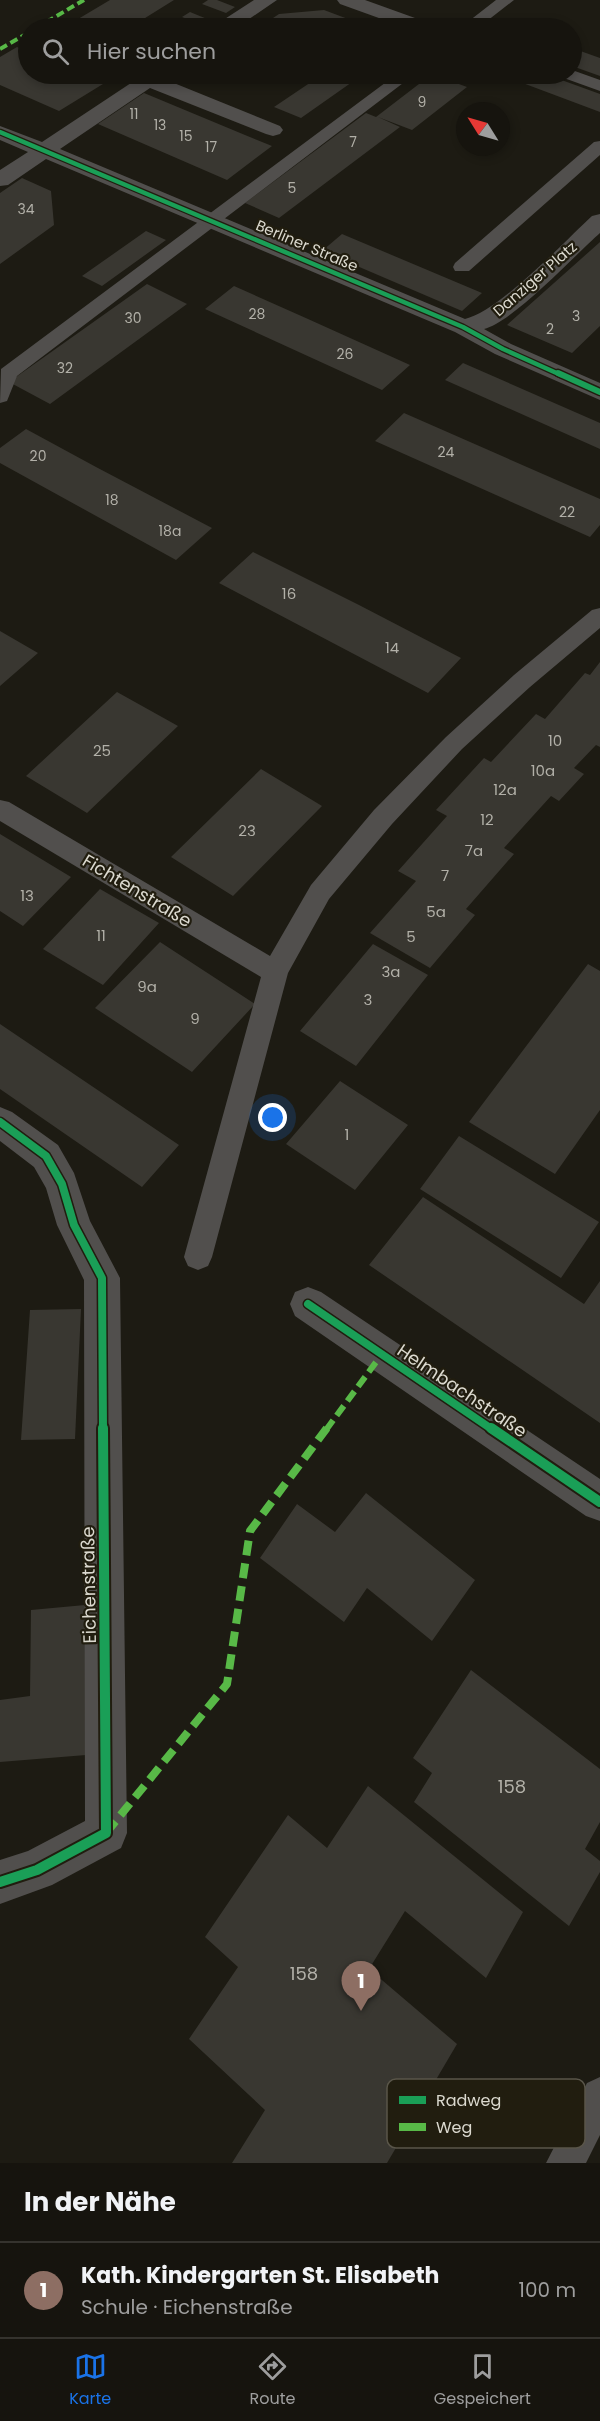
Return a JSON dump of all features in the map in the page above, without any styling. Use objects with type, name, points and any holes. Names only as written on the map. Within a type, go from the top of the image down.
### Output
[{"type":"street","points":[[240,18],[267,0]]},
{"type":"street","points":[[347,0],[397,18]]},
{"type":"street","points":[[0,180],[136,84]]},
{"type":"street","points":[[166,84],[273,130]]},
{"type":"street","name":"Berliner Straße","points":[[0,132],[463,327],[503,349],[600,392]]},
{"type":"street","name":"Danziger Platz","points":[[463,327],[484,322],[504,309],[600,221]]},
{"type":"street","name":"Eichenstraße","points":[[0,1122],[46,1156],[62,1184],[74,1225],[102,1278],[106,1833],[37,1870],[0,1882]]},
{"type":"street","name":"Helmbachstraße","points":[[308,1304],[600,1502]]},
{"type":"lane","points":[[482,18],[506,0]]},
{"type":"lane","points":[[582,79],[600,86]]},
{"type":"lane","points":[[0,397],[8,373],[209,220],[393,84]]},
{"type":"lane","points":[[462,267],[600,146]]},
{"type":"lane","points":[[198,1257],[275,972],[320,892],[383,817],[454,743],[600,615]]},
{"type":"lane","name":"Fichtenstraße","points":[[0,809],[275,972]]},
{"type":"lane","points":[[585,2125],[600,2096]]},
{"type":"lane","points":[[565,2163],[573,2148]]},
{"type":"building","points":[[110,0],[174,0],[145,18],[80,18]]},
{"type":"building","points":[[208,0],[217,0],[235,7],[226,13],[202,4]]},
{"type":"building","points":[[324,10],[345,18],[273,18],[279,14]]},
{"type":"building","points":[[190,12],[205,18],[185,18],[182,17]]},
{"type":"building","points":[[18,47],[18,84],[103,84],[59,111],[0,85],[0,57]]},
{"type":"building","points":[[582,52],[600,58],[600,76],[582,70]]},
{"type":"building","points":[[308,84],[349,84],[301,118],[274,107]]},
{"type":"building","points":[[419,84],[459,84],[467,87],[412,130],[378,117],[400,127],[279,218],[245,203],[366,113],[376,117]]},
{"type":"building","points":[[526,84],[572,84],[600,94],[600,112]]},
{"type":"building","points":[[144,93],[272,146],[227,180],[98,124]]},
{"type":"building","points":[[22,178],[51,191],[54,225],[0,264],[0,193]]},
{"type":"building","points":[[146,231],[166,240],[102,286],[82,276]]},
{"type":"building","points":[[342,234],[482,293],[462,311],[322,251]]},
{"type":"building","points":[[600,242],[600,326],[572,353],[507,325]]},
{"type":"building","points":[[147,284],[187,304],[50,404],[9,382]]},
{"type":"building","points":[[234,286],[410,365],[382,390],[205,309]]},
{"type":"building","points":[[463,363],[600,423],[600,449],[445,380]]},
{"type":"building","points":[[404,413],[600,499],[600,525],[590,537],[375,441]]},
{"type":"building","points":[[26,429],[212,528],[176,560],[0,463],[0,448]]},
{"type":"building","points":[[253,552],[461,658],[428,693],[219,583]]},
{"type":"building","points":[[0,631],[38,653],[0,686]]},
{"type":"building","points":[[600,662],[600,747],[596,745],[574,768],[584,774],[559,801],[551,796],[504,848],[514,854],[466,909],[475,915],[430,968],[370,933],[416,881],[398,871],[447,816],[436,810],[484,758],[491,762],[536,714],[545,719],[585,673],[590,675]]},
{"type":"building","points":[[117,692],[178,726],[87,813],[26,776]]},
{"type":"building","points":[[261,769],[322,806],[233,896],[171,857]]},
{"type":"building","points":[[0,834],[71,877],[23,926],[0,911]]},
{"type":"building","points":[[100,889],[159,923],[103,985],[43,949]]},
{"type":"building","points":[[160,942],[255,1004],[192,1072],[95,1008]]},
{"type":"building","points":[[373,944],[428,975],[356,1066],[300,1031]]},
{"type":"building","points":[[588,964],[600,971],[600,1110],[555,1174],[469,1122]]},
{"type":"building","points":[[0,1024],[179,1145],[142,1187],[0,1089]]},
{"type":"building","points":[[340,1081],[408,1125],[355,1190],[286,1144]]},
{"type":"building","points":[[459,1136],[599,1222],[561,1278],[420,1189]]},
{"type":"building","points":[[423,1197],[584,1304],[600,1281],[600,1423],[369,1265]]},
{"type":"building","points":[[81,1309],[75,1439],[21,1440],[30,1310]]},
{"type":"building","points":[[366,1493],[475,1580],[432,1641],[367,1588],[344,1622],[260,1558],[297,1504],[335,1532]]},
{"type":"building","points":[[85,1605],[86,1755],[0,1762],[0,1700],[30,1696],[31,1610]]},
{"type":"building","points":[[471,1670],[600,1769],[600,1822],[585,1849],[600,1861],[600,1872],[569,1926],[414,1802],[432,1773],[413,1758]]},
{"type":"building","points":[[368,1786],[523,1912],[486,1978],[405,1911],[369,1969],[457,2044],[436,2079],[387,2079],[387,2148],[396,2148],[387,2163],[232,2163],[265,2110],[189,2039],[238,1967],[205,1937],[288,1815],[327,1848]]},
{"type":"marked path","points":[[53,18],[84,0]]},
{"type":"marked path","points":[[0,49],[18,39]]},
{"type":"marked path","points":[[106,1833],[227,1684],[250,1531],[382,1354]]},
{"type":"cycle path","points":[[0,132],[463,327],[503,349],[600,392]]},
{"type":"cycle path","points":[[0,1122],[46,1156],[62,1184],[74,1225],[102,1278],[106,1833],[37,1870],[0,1882]]},
{"type":"cycle path","points":[[308,1304],[600,1502]]},
{"type":"place","name":"Kath. Kindergarten St. Elisabeth","points":[[361,2011]]}]
